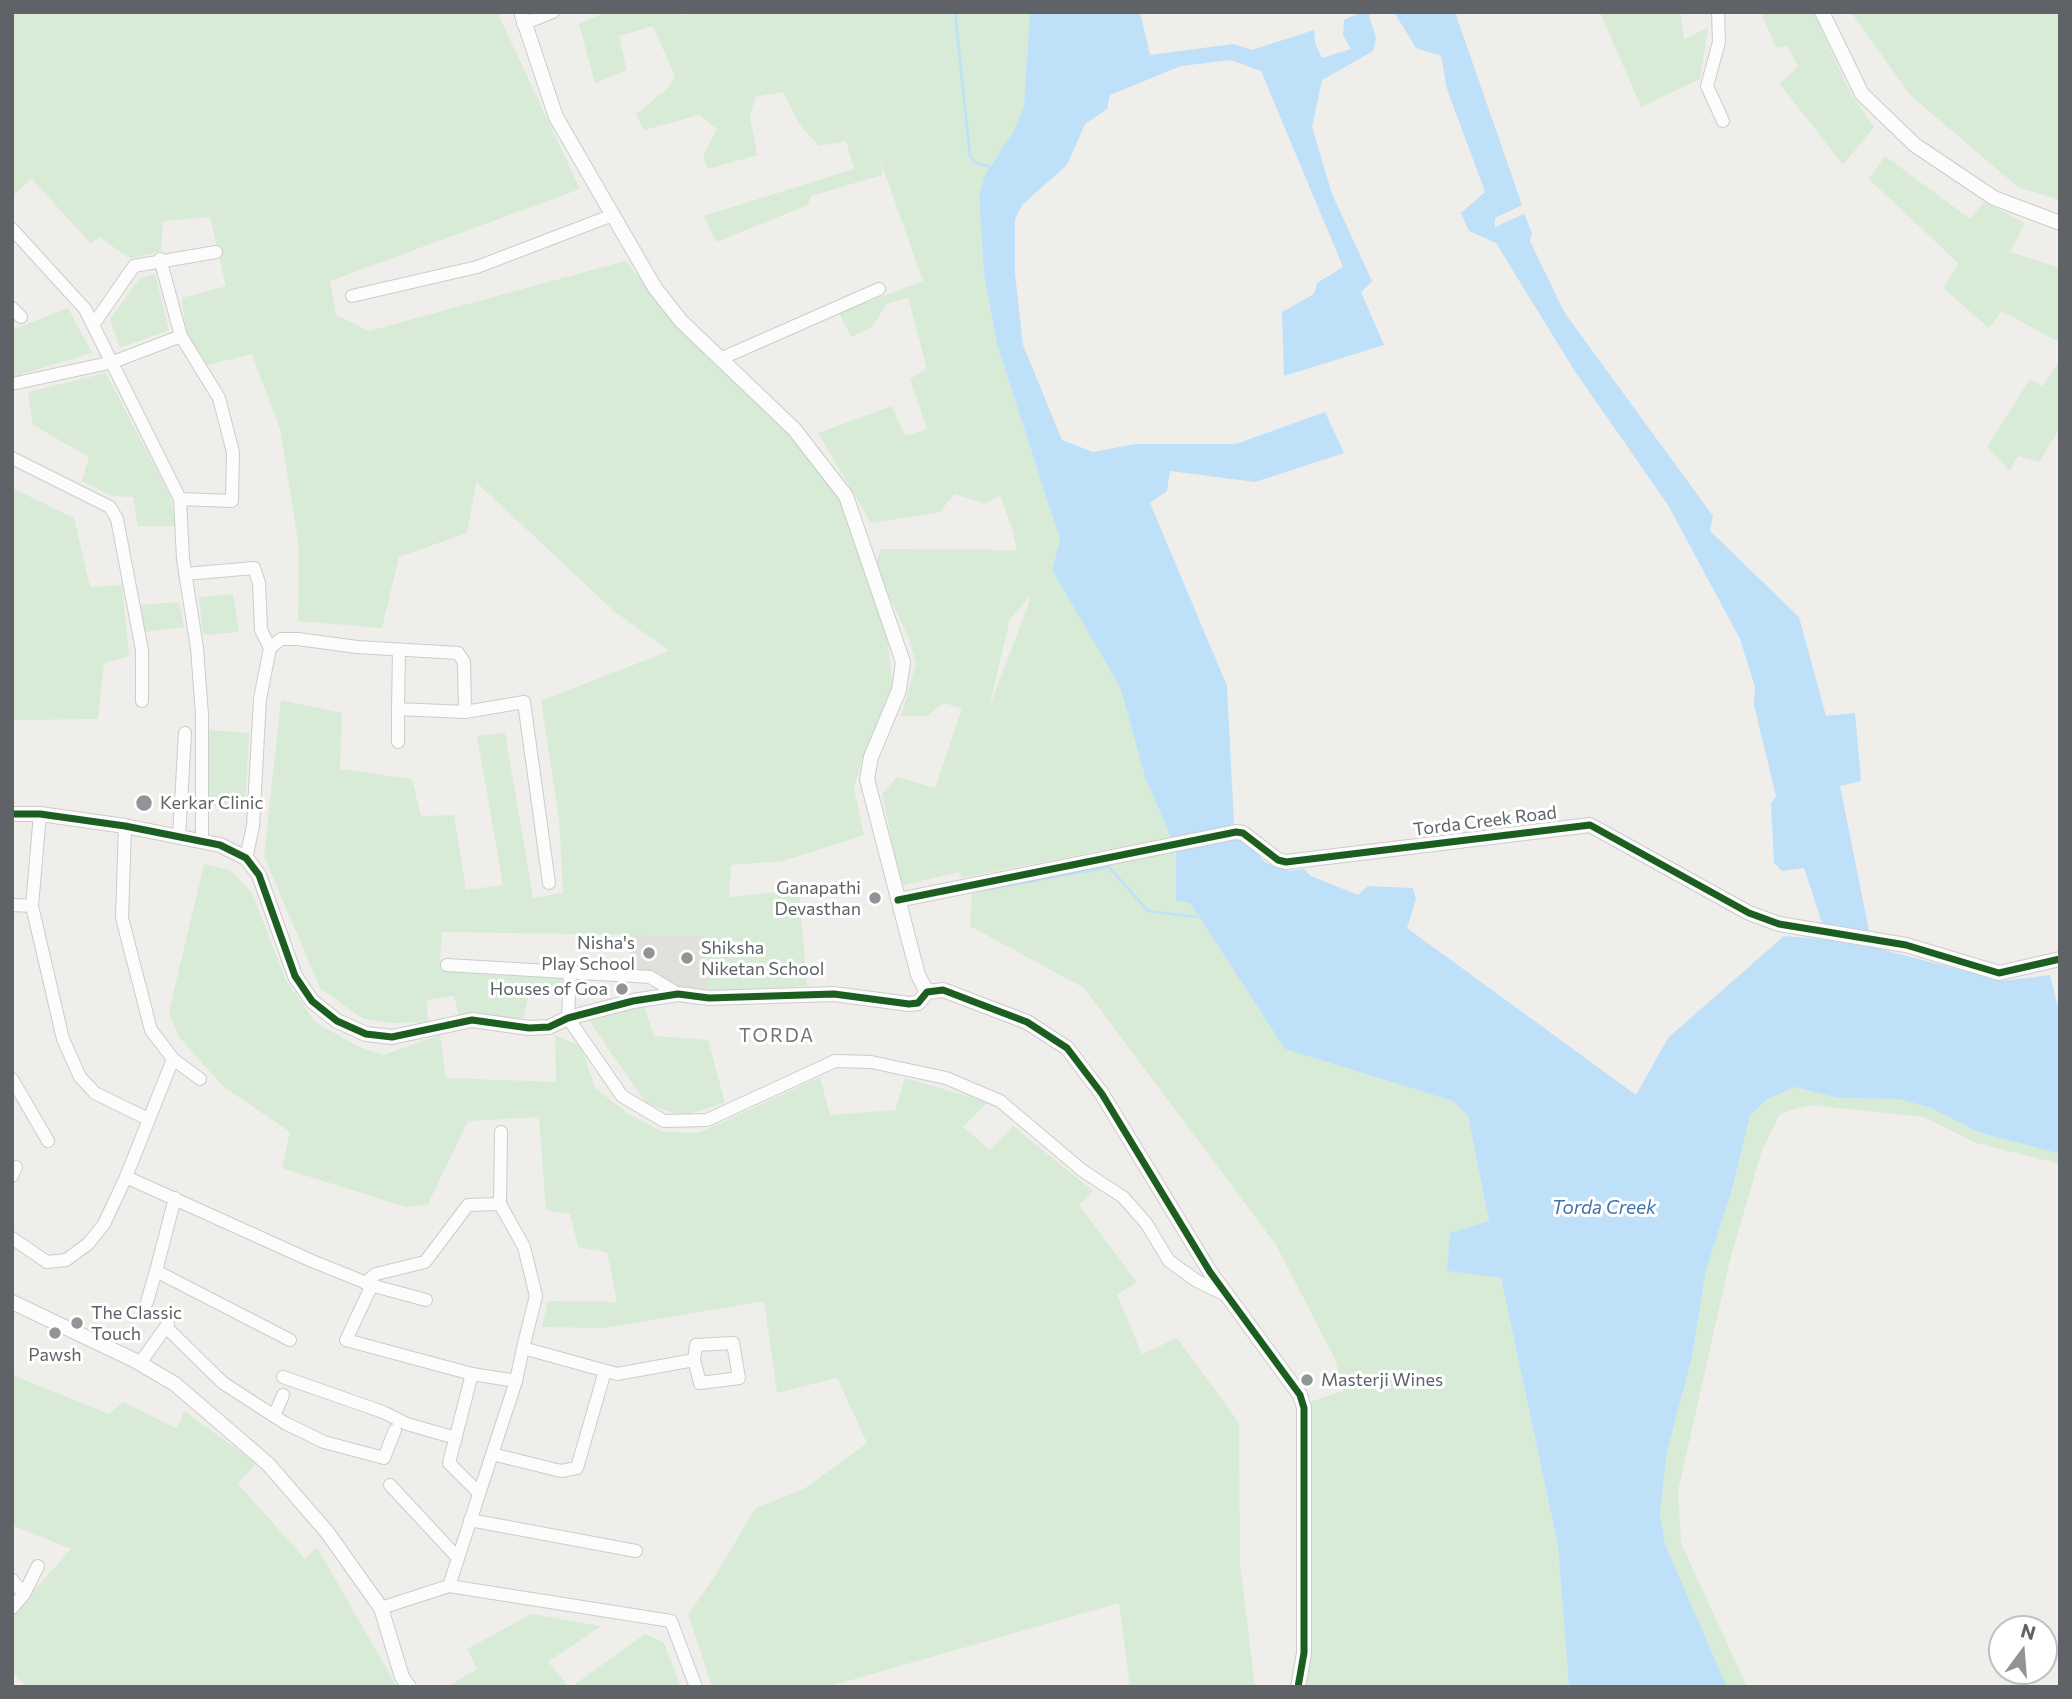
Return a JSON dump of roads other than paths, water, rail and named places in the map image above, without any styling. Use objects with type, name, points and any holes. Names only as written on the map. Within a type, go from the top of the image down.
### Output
[{"type":"street","points":[[553,12],[522,18],[556,117],[655,288],[681,321],[794,429],[846,496],[903,662],[900,690],[871,757],[867,779],[918,975],[927,992]]},
{"type":"street","points":[[1718,12],[1719,42],[1707,86],[1723,121]]},
{"type":"street","points":[[1822,12],[1861,94],[1915,145],[1994,198],[2060,223]]},
{"type":"street","points":[[352,296],[477,267],[613,215]]},
{"type":"street","points":[[12,229],[85,309],[180,499],[184,574],[197,648],[202,715],[202,841]]},
{"type":"street","points":[[93,325],[134,266],[216,252]]},
{"type":"street","points":[[160,260],[181,336],[219,398],[233,453],[232,501],[180,499]]},
{"type":"street","points":[[720,359],[879,289]]},
{"type":"street","points":[[12,384],[113,362],[181,336]]},
{"type":"street","points":[[12,458],[110,507],[117,519],[142,650],[142,701]]},
{"type":"street","points":[[184,574],[254,568],[259,583],[261,630],[270,648],[260,699],[253,826],[246,858]]},
{"type":"street","points":[[270,648],[281,639],[299,639],[399,650],[458,653],[464,662],[465,712]]},
{"type":"street","points":[[398,742],[399,650]]},
{"type":"street","points":[[398,709],[465,712],[524,702],[549,883]]},
{"type":"street","points":[[179,836],[185,733]]},
{"type":"street","points":[[12,814],[40,814],[179,836],[220,845],[246,858],[259,875],[295,976],[312,1001],[337,1021],[366,1034],[393,1037],[472,1020],[529,1028],[549,1027],[568,1018],[633,1000],[678,994],[709,998],[835,994],[909,1004],[918,1003],[927,992],[943,990],[1027,1022],[1067,1048],[1102,1094],[1226,1295],[1300,1395],[1304,1408],[1304,1653],[1298,1687]]},
{"type":"street","points":[[40,814],[32,906],[63,1038],[80,1077],[95,1093],[148,1119]]},
{"type":"street","name":"Torda Creek Road","points":[[898,900],[1215,835],[1243,834],[1278,860],[1297,861],[1590,825],[1765,920],[1906,945],[1998,973],[2060,959]]},
{"type":"street","points":[[125,826],[122,918],[150,1030],[173,1059],[200,1079]]},
{"type":"street","points":[[12,905],[32,906]]},
{"type":"street","points":[[447,965],[650,977],[678,994]]},
{"type":"street","points":[[570,972],[568,1018],[622,1096],[664,1121],[707,1120],[835,1061],[870,1062],[946,1078],[999,1101],[1083,1171],[1123,1196],[1146,1223],[1169,1261],[1197,1282],[1226,1295]]},
{"type":"street","points":[[12,1238],[47,1262],[66,1259],[88,1244],[104,1224],[126,1177],[173,1059]]},
{"type":"street","points":[[12,1079],[48,1140]]},
{"type":"street","points":[[449,1586],[516,1381],[536,1296],[524,1247],[500,1204],[501,1132]]},
{"type":"street","points":[[126,1177],[368,1284],[426,1300]]},
{"type":"street","points":[[146,1305],[175,1198]]},
{"type":"street","points":[[500,1204],[468,1205],[425,1262],[376,1274],[368,1284],[346,1340],[472,1374],[516,1381]]},
{"type":"street","points":[[156,1271],[290,1339]]},
{"type":"street","points":[[12,1302],[140,1363],[175,1384],[268,1464],[327,1532],[381,1608],[402,1677],[408,1687]]},
{"type":"street","points":[[140,1363],[167,1326],[211,1374],[274,1416],[324,1442],[384,1458],[395,1430]]},
{"type":"street","points":[[523,1348],[617,1374],[694,1360]]},
{"type":"street","points":[[492,1454],[561,1471],[577,1468],[604,1371]]},
{"type":"street","points":[[472,1374],[449,1462],[479,1493]]},
{"type":"street","points":[[283,1377],[383,1412],[407,1424],[456,1438]]},
{"type":"street","points":[[274,1416],[283,1395]]},
{"type":"street","points":[[390,1485],[458,1558]]},
{"type":"street","points":[[470,1520],[636,1552]]},
{"type":"street","points":[[12,1608],[24,1594],[38,1566]]},
{"type":"street","points":[[12,1580],[24,1594]]},
{"type":"street","points":[[381,1608],[449,1586],[671,1621],[695,1687]]},
{"type":"water","name":"Torda Creek","points":[[1030,12],[1140,12],[1150,55],[1233,44],[1252,50],[1314,30],[1315,43],[1322,58],[1351,49],[1343,35],[1344,20],[1362,12],[1368,12],[1376,38],[1373,51],[1322,80],[1312,127],[1332,194],[1372,281],[1361,292],[1384,345],[1284,376],[1282,312],[1314,294],[1317,283],[1343,267],[1261,71],[1231,60],[1181,66],[1110,95],[1107,109],[1085,124],[1067,165],[1022,205],[1015,219],[1015,273],[1023,345],[1062,440],[1093,452],[1135,444],[1236,444],[1325,412],[1344,453],[1255,482],[1170,471],[1167,491],[1150,503],[1227,686],[1234,824],[1212,831],[1242,839],[1266,863],[1289,871],[1304,869],[1311,876],[1358,895],[1368,886],[1413,888],[1416,899],[1407,928],[1636,1095],[1668,1038],[1784,936],[1853,942],[1823,926],[1804,868],[1782,871],[1774,863],[1771,804],[1776,796],[1754,705],[1755,687],[1740,639],[1668,505],[1574,370],[1496,243],[1469,231],[1461,213],[1485,192],[1447,89],[1441,56],[1416,48],[1394,12],[1455,12],[1522,205],[1495,218],[1495,227],[1524,214],[1532,233],[1530,241],[1564,312],[1713,516],[1710,531],[1799,617],[1826,716],[1855,713],[1861,781],[1840,786],[1869,931],[1862,931],[1861,944],[2003,981],[2050,975],[2060,1016],[2060,1154],[1978,1132],[1931,1108],[1899,1099],[1838,1098],[1794,1087],[1766,1100],[1750,1116],[1732,1190],[1706,1270],[1692,1357],[1667,1452],[1660,1514],[1665,1544],[1727,1687],[1569,1687],[1558,1546],[1501,1278],[1447,1271],[1450,1233],[1489,1221],[1468,1116],[1453,1101],[1285,1049],[1190,903],[1176,900],[1176,849],[1145,777],[1120,687],[1052,570],[1060,540],[997,344],[984,275],[979,196],[985,175],[1016,127],[1024,105]]},
{"type":"waterway","points":[[955,12],[970,156],[976,163],[990,167]]},
{"type":"waterway","points":[[990,889],[1109,867],[1148,911],[1196,917]]},
{"type":"place","name":"Kerkar Clinic","points":[[144,803]]},
{"type":"place","name":"Ganapathi Devasthan","points":[[875,898]]},
{"type":"place","name":"Nisha's Play School","points":[[649,953]]},
{"type":"place","name":"Shiksha Niketan School","points":[[687,958]]},
{"type":"place","name":"Houses of Goa","points":[[622,989]]},
{"type":"place","name":"The Classic Touch","points":[[77,1323]]},
{"type":"place","name":"Pawsh","points":[[55,1333]]},
{"type":"place","name":"Masterji Wines","points":[[1307,1380]]},
{"type":"district","name":"TORDA","points":[[777,1036]]}]
